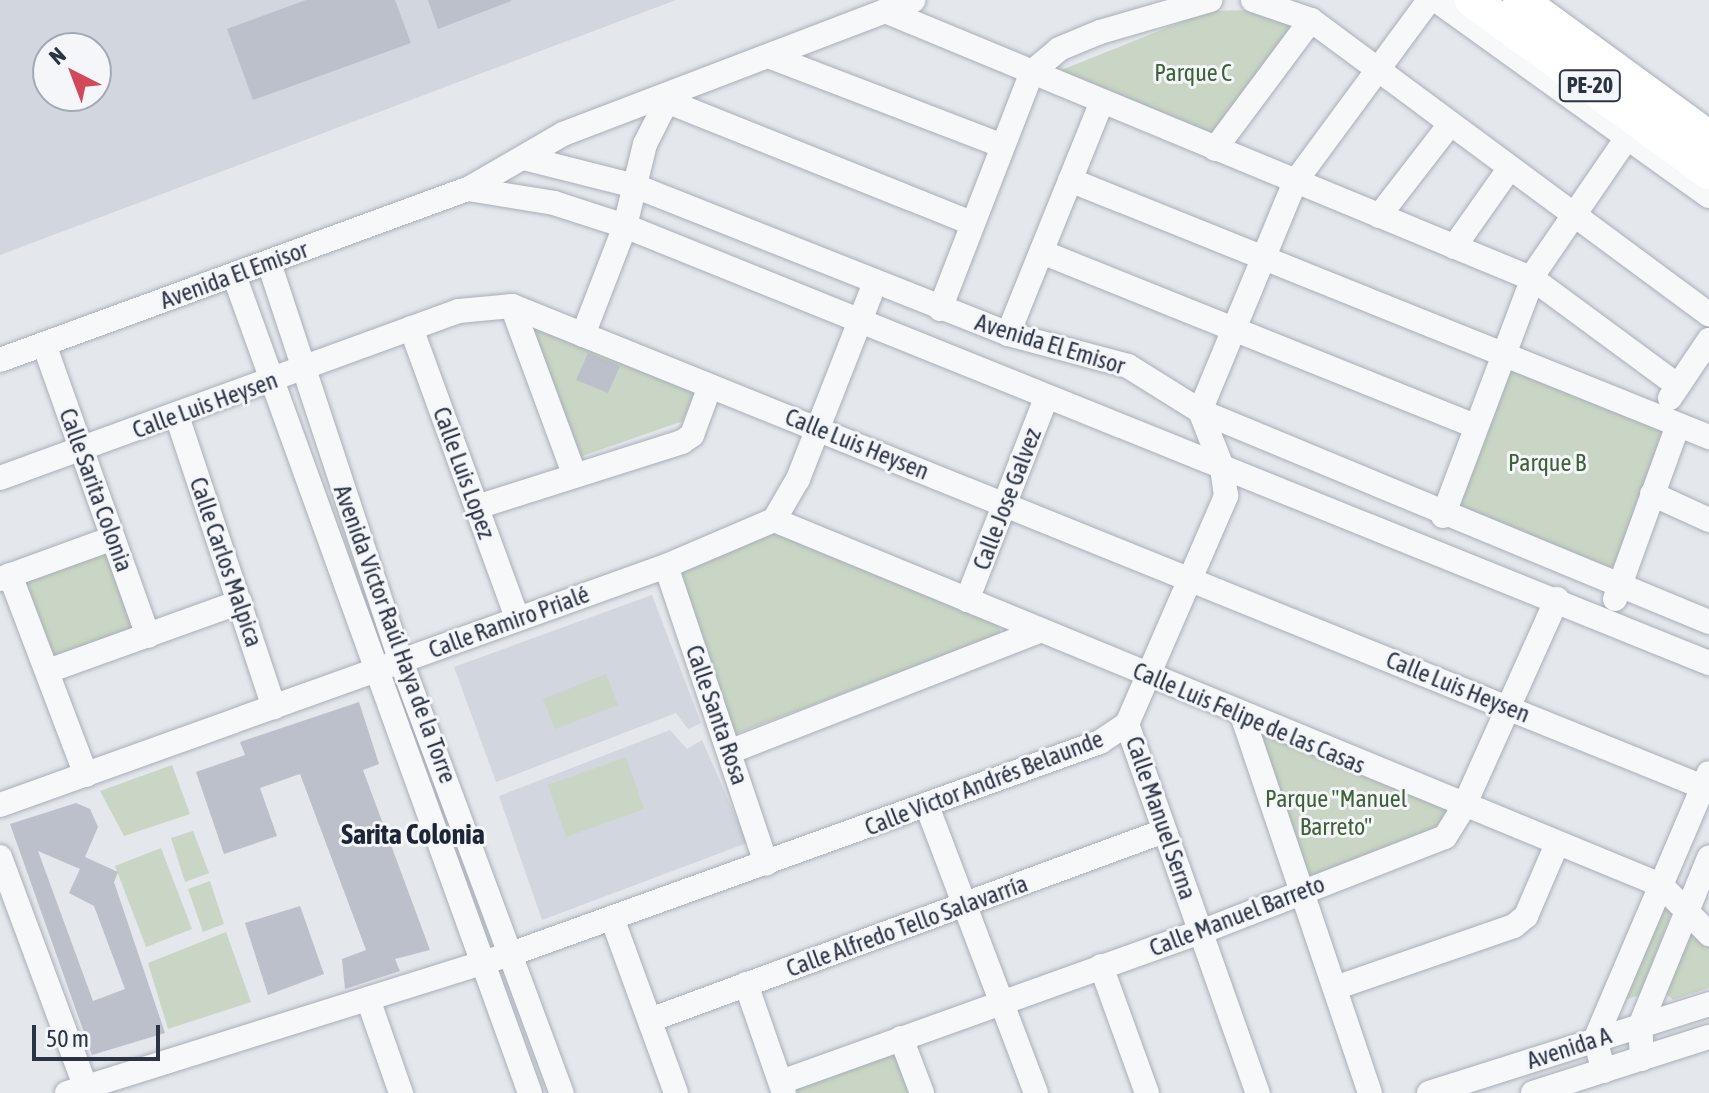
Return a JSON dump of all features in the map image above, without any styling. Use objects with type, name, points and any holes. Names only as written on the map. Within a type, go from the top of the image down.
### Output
[{"type":"highway","name":"PE-20","points":[[1472,0],[1709,172]]},
{"type":"highway","points":[[1520,0],[1709,138]]},
{"type":"highway","name":"PE-20","points":[[1552,0],[1709,113]]},
{"type":"street","points":[[528,159],[563,134],[678,95],[913,0]]},
{"type":"street","points":[[940,309],[1032,72],[1059,49],[1173,5],[1210,0]]},
{"type":"street","points":[[1253,0],[1311,20],[1571,216],[1709,315]]},
{"type":"street","points":[[1200,411],[1295,182],[1429,0]]},
{"type":"street","points":[[1436,0],[1709,196]]},
{"type":"street","points":[[885,11],[1533,279],[1678,386]]},
{"type":"street","points":[[1215,149],[1311,20]]},
{"type":"street","points":[[771,57],[1003,146]]},
{"type":"street","points":[[583,335],[625,226],[645,144],[678,95]]},
{"type":"street","points":[[678,95],[972,223]]},
{"type":"street","points":[[1008,334],[1102,101]]},
{"type":"street","points":[[1379,216],[1450,124]]},
{"type":"street","points":[[1443,516],[1502,353],[1533,279],[1571,216],[1628,136]]},
{"type":"street","name":"Avenida El Emisor","points":[[0,360],[468,189],[528,159],[635,186],[1008,334],[1128,366],[1200,411],[1443,516],[1709,622]]},
{"type":"street","points":[[1454,247],[1509,169]]},
{"type":"street","points":[[1070,180],[1266,256],[1709,437]]},
{"type":"street","name":"Avenida El Emisor","points":[[468,189],[554,203],[625,226],[1046,398],[1557,599],[1709,663]]},
{"type":"street","points":[[1042,252],[1475,426]]},
{"type":"street","name":"Avenida Víctor Raúl Haya de la Torre","points":[[269,263],[483,963],[530,1093]]},
{"type":"street","name":"Avenida Víctor Raúl Haya de la Torre","points":[[234,275],[271,380],[511,954],[562,1093]]},
{"type":"street","points":[[774,520],[798,479],[875,283]]},
{"type":"street","points":[[512,306],[575,476]]},
{"type":"street","name":"Calle Luis Heysen","points":[[0,478],[459,311],[512,306],[1508,707],[1706,780]]},
{"type":"street","name":"Calle Luis Lopez","points":[[411,328],[517,617]]},
{"type":"street","points":[[1610,621],[1618,586],[1652,494],[1678,386],[1709,340]]},
{"type":"street","name":"Calle Sarita Colonia","points":[[44,344],[148,636]]},
{"type":"street","points":[[477,507],[692,435],[710,386]]},
{"type":"street","name":"Calle Jose Galvez","points":[[967,600],[1046,398]]},
{"type":"street","name":"Calle Victor Andrés Belaunde","points":[[80,1091],[511,954],[1100,742],[1127,724],[1226,496],[1222,467],[1200,411]]},
{"type":"street","name":"Calle Carlos Malpica","points":[[177,416],[274,707]]},
{"type":"street","points":[[1652,494],[1709,520]]},
{"type":"street","name":"Calle Ramiro Prialé","points":[[0,805],[666,566],[774,520]]},
{"type":"street","name":"Calle Luis Felipe de las Casas","points":[[774,520],[1661,885],[1709,934]]},
{"type":"street","points":[[86,775],[48,671],[5,577],[113,538]]},
{"type":"street","name":"Calle Santa Rosa","points":[[666,566],[766,864]]},
{"type":"street","name":"Calle Manuel Barreto","points":[[782,1088],[901,1038],[1201,932],[1445,837],[1464,806],[1557,599]]},
{"type":"street","points":[[48,671],[240,602]]},
{"type":"street","points":[[1685,612],[1709,609]]},
{"type":"street","points":[[729,752],[1040,631]]},
{"type":"street","points":[[1242,715],[1370,1093]]},
{"type":"street","name":"Calle Manuel Serna","points":[[1127,724],[1258,1093]]},
{"type":"street","points":[[1604,1071],[1595,1040],[1706,780]]},
{"type":"street","points":[[927,806],[1036,1093]]},
{"type":"street","name":"Calle Alfredo Tello Salavarría","points":[[650,1020],[1164,831]]},
{"type":"street","points":[[1335,988],[1514,926],[1526,916],[1557,844]]},
{"type":"street","points":[[0,857],[80,1091]]},
{"type":"street","points":[[1642,1059],[1640,1026],[1709,858]]},
{"type":"street","points":[[612,918],[676,1093]]},
{"type":"street","points":[[1101,966],[1147,1093]]},
{"type":"street","points":[[746,984],[782,1088]]},
{"type":"street","points":[[368,999],[401,1093]]},
{"type":"street","name":"Avenida A","points":[[1429,1093],[1709,1004]]},
{"type":"street","name":"Avenida A","points":[[1533,1093],[1709,1037]]},
{"type":"street","points":[[901,1038],[922,1093]]},
{"type":"shaded area","points":[[0,0],[676,0],[0,255]]},
{"type":"shaded area","points":[[652,595],[701,723],[688,729],[676,713],[496,782],[454,667]]},
{"type":"shaded area","points":[[670,730],[687,749],[702,740],[747,843],[542,920],[499,796]]},
{"type":"green space","name":"Parque C","points":[[1252,10],[1293,24],[1211,137],[1059,71],[1209,11]]},
{"type":"green space","points":[[529,319],[697,387],[683,421],[574,459]]},
{"type":"green space","name":"Parque B","points":[[1504,363],[1660,426],[1663,433],[1615,565],[1603,569],[1453,508]]},
{"type":"green space","points":[[775,530],[998,623],[1001,634],[730,736],[672,575]]},
{"type":"green space","points":[[106,545],[137,628],[49,662],[16,576]]},
{"type":"green space","points":[[606,674],[618,705],[555,729],[543,699]]},
{"type":"green space","name":"Parque \"Manuel Barreto\"","points":[[1252,723],[1454,805],[1440,830],[1304,880]]},
{"type":"green space","points":[[626,757],[644,809],[566,837],[548,785]]},
{"type":"green space","points":[[172,765],[190,814],[124,836],[100,791]]},
{"type":"green space","points":[[193,831],[209,873],[185,882],[171,838]]},
{"type":"green space","points":[[161,848],[192,929],[146,947],[115,866]]},
{"type":"green space","points":[[210,881],[224,924],[203,932],[188,889]]},
{"type":"green space","points":[[1656,905],[1672,912],[1640,995],[1618,1002]]},
{"type":"green space","points":[[1684,931],[1709,940],[1709,988],[1673,1000],[1663,990]]},
{"type":"green space","points":[[226,932],[251,1002],[168,1029],[148,963]]},
{"type":"green space","points":[[900,1044],[918,1093],[790,1093],[787,1085]]},
{"type":"building","points":[[306,0],[395,0],[411,43],[253,100],[227,29]]},
{"type":"building","points":[[428,0],[511,0],[511,1],[438,29]]},
{"type":"building","points":[[588,353],[620,366],[608,393],[576,380]]},
{"type":"building","points":[[359,702],[379,764],[363,770],[430,950],[395,959],[400,971],[345,989],[342,959],[366,950],[300,774],[260,788],[277,836],[224,854],[196,772],[245,755],[240,742]]},
{"type":"building","points":[[76,803],[90,809],[98,827],[85,857],[118,872],[114,882],[165,1033],[92,1055],[10,824]],"holes":[[[38,851],[80,869],[69,893],[94,906],[125,989],[93,1001]]]},
{"type":"building","points":[[300,906],[324,974],[268,995],[245,923]]},
{"type":"district","name":"Sarita Colonia","points":[[413,834]]}]
